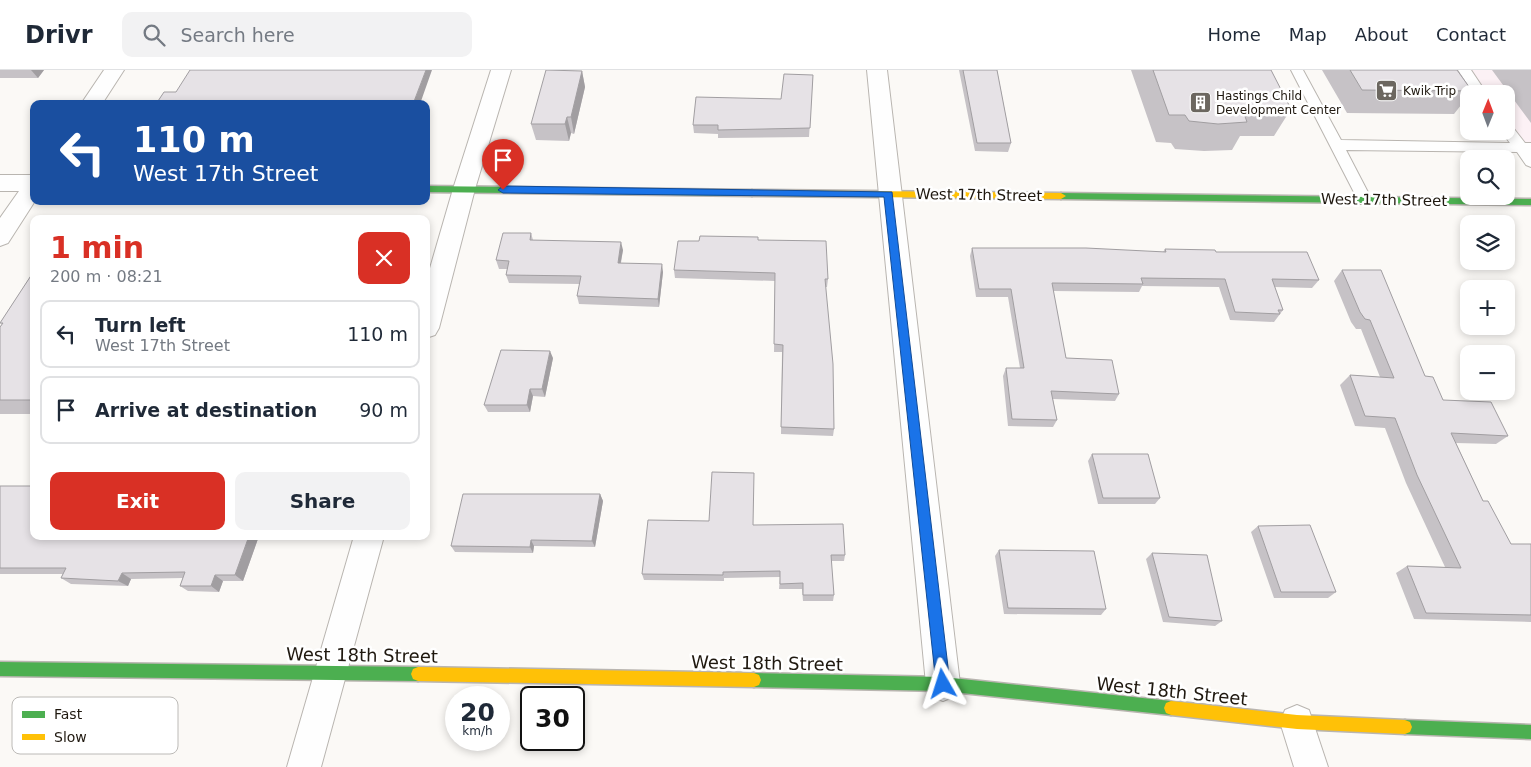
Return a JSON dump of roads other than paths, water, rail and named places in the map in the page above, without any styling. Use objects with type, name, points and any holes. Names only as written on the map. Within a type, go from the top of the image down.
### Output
[{"type":"street","points":[[94,100],[114,70]]},
{"type":"street","points":[[430,313],[464,189],[500,70]]},
{"type":"street","points":[[877,70],[943,684]]},
{"type":"street","points":[[0,183],[30,184]]},
{"type":"street","name":"West 17th Street","points":[[430,188],[1531,202]]},
{"type":"street","points":[[0,237],[30,190]]},
{"type":"street","points":[[304,767],[368,540]]},
{"type":"street","name":"West 18th Street","points":[[0,669],[332,672],[943,684],[1297,722],[1531,732]]},
{"type":"street","points":[[1297,722],[1311,767]]},
{"type":"lane","points":[[1297,70],[1365,200]]},
{"type":"lane","points":[[1464,70],[1475,85]]},
{"type":"lane","points":[[1515,137],[1526,148],[1531,162]]},
{"type":"lane","points":[[1336,145],[1526,148]]},
{"type":"place","name":"Kwik Trip","points":[[1387,91]]},
{"type":"place","name":"Hastings Child Development Center","points":[[1200,103]]}]
